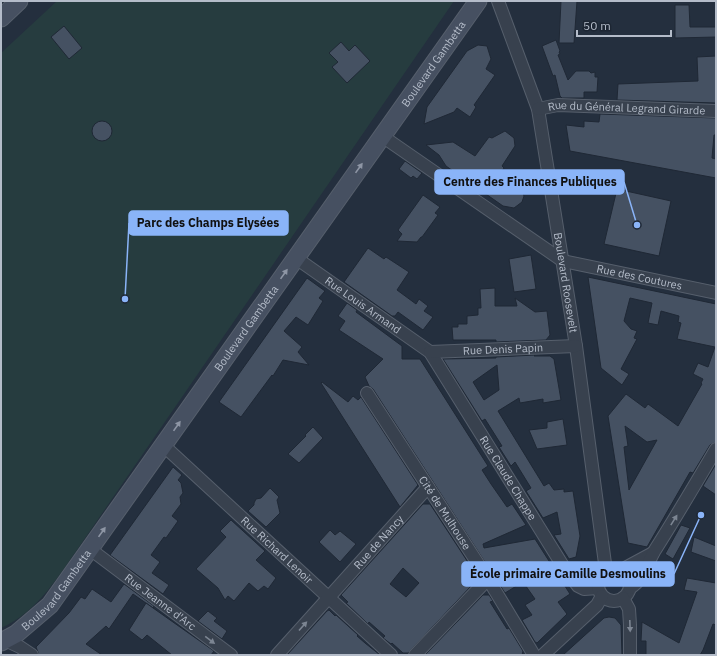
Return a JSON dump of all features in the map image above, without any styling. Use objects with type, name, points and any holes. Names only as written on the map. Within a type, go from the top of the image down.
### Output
[{"type":"main road","points":[[1,18],[19,1]]},
{"type":"main road","name":"Boulevard Gambetta","points":[[3,641],[16,634],[50,605],[478,1]]},
{"type":"street","name":"Boulevard Roosevelt","points":[[498,1],[538,109],[576,346],[606,571]]},
{"type":"street","name":"Rue du Général Legrand Girarde","points":[[538,109],[558,106],[716,111]]},
{"type":"street","points":[[382,136],[562,261]]},
{"type":"street","name":"Rue Louis Armand","points":[[296,258],[430,352]]},
{"type":"street","name":"Rue des Coutures","points":[[562,261],[716,293]]},
{"type":"street","name":"Rue Denis Papin","points":[[430,352],[576,346]]},
{"type":"street","name":"Rue Claude Chappe","points":[[430,352],[563,566],[578,586],[584,589],[600,592]]},
{"type":"street","name":"Cité de Mulhouse","points":[[367,393],[488,579],[534,655]]},
{"type":"street","name":"Rue Richard Lenoir","points":[[163,445],[391,655]]},
{"type":"street","points":[[600,592],[606,599],[614,601],[627,593],[638,582],[645,572],[653,554],[716,449]]},
{"type":"street","name":"Rue de Nancy","points":[[329,597],[428,487]]},
{"type":"street","name":"Rue Jeanne d'Arc","points":[[90,549],[231,655]]},
{"type":"street","points":[[623,571],[627,567],[653,554]]},
{"type":"street","points":[[543,655],[597,605],[600,592],[599,578],[606,571],[615,569],[623,571],[629,578],[627,593],[630,625],[630,655]]},
{"type":"street","points":[[415,655],[488,579]]},
{"type":"street","points":[[277,655],[329,597]]},
{"type":"street","points":[[3,641],[20,647],[32,655]]},
{"type":"green space","points":[[57,1],[454,1],[56,580],[37,603],[14,621],[1,628],[1,53]]},
{"type":"building","points":[[561,1],[577,1],[574,43],[559,43]]},
{"type":"building","points":[[675,5],[689,5],[690,27],[716,27],[716,37],[675,38]]},
{"type":"building","points":[[64,26],[82,48],[69,59],[51,37]]},
{"type":"building","points":[[556,40],[560,51],[560,54],[558,55],[568,80],[576,71],[589,71],[591,73],[595,72],[595,77],[598,77],[597,92],[584,92],[584,98],[562,98],[560,96],[555,75],[553,76],[542,46]]},
{"type":"building","points":[[341,42],[349,51],[355,45],[370,61],[347,83],[332,67],[338,62],[329,53]]},
{"type":"building","points":[[478,45],[487,46],[491,59],[486,69],[495,75],[474,105],[476,107],[470,117],[457,108],[454,112],[424,124],[427,107],[467,51]]},
{"type":"building","points":[[716,56],[716,103],[617,100],[618,84],[698,81],[697,57]]},
{"type":"building","points":[[600,114],[716,118],[716,135],[714,135],[712,158],[716,159],[716,178],[570,151],[566,125],[584,127],[584,121],[599,122]]},
{"type":"building","points":[[98,121],[106,121],[112,127],[112,135],[106,141],[98,141],[92,135],[92,127]]},
{"type":"building","points":[[505,131],[514,138],[515,146],[502,166],[504,168],[500,174],[522,190],[524,196],[522,202],[514,208],[503,206],[446,166],[439,155],[426,145],[453,142],[475,156],[489,137],[492,138]]},
{"type":"building","points":[[405,161],[422,173],[417,179],[413,176],[411,178],[399,169]]},
{"type":"building","points":[[617,189],[671,201],[659,256],[604,244]]},
{"type":"building","points":[[423,195],[440,207],[435,213],[438,215],[417,242],[397,241],[402,234],[398,230]]},
{"type":"building","points":[[368,248],[384,259],[386,257],[409,272],[397,290],[416,304],[419,299],[428,306],[424,311],[433,317],[423,330],[398,312],[395,316],[392,316],[344,282]]},
{"type":"building","points":[[531,255],[536,289],[514,292],[509,259]]},
{"type":"building","points":[[588,277],[716,304],[716,442],[710,445],[693,473],[690,472],[647,547],[628,543],[608,416],[626,394],[645,408],[648,404],[678,426],[702,384],[703,379],[693,374],[698,363],[708,367],[715,347],[677,339],[681,323],[678,322],[679,316],[661,311],[658,325],[648,323],[652,303],[630,298],[624,321],[631,329],[637,331],[634,338],[637,339],[621,369],[629,374],[622,385],[601,368]],"holes":[[[625,426],[647,442],[657,440],[629,490],[624,447],[628,446]]]},
{"type":"building","points":[[307,278],[325,291],[319,298],[323,301],[308,325],[296,317],[284,331],[302,347],[298,352],[309,365],[283,360],[273,376],[272,375],[241,417],[219,402]]},
{"type":"building","points":[[495,288],[495,306],[517,306],[515,298],[535,312],[547,311],[550,335],[546,340],[496,342],[496,340],[453,340],[452,327],[458,327],[458,324],[467,324],[467,316],[478,315],[478,308],[481,308],[480,289]]},
{"type":"building","points":[[347,303],[357,310],[356,312],[402,346],[402,359],[420,359],[488,466],[482,470],[507,507],[512,504],[526,525],[483,544],[484,548],[535,539],[570,594],[558,602],[567,614],[537,643],[522,620],[532,615],[525,605],[535,599],[523,582],[505,593],[373,389],[369,386],[365,377],[383,359],[339,330],[345,321],[338,316]]},
{"type":"building","points":[[535,355],[534,356],[550,356],[554,359],[561,400],[543,403],[543,399],[520,403],[519,398],[498,411],[544,486],[549,483],[554,490],[564,489],[564,492],[573,491],[580,536],[576,557],[569,559],[554,535],[561,534],[557,512],[543,518],[526,491],[531,488],[515,462],[511,466],[499,447],[502,446],[485,419],[482,421],[443,359]],"holes":[[[497,365],[499,390],[484,400],[473,382]]]},
{"type":"building","points":[[322,382],[348,402],[353,396],[358,400],[361,397],[418,485],[400,507],[321,383]]},
{"type":"building","points":[[563,419],[567,445],[537,449],[529,430],[547,428],[547,422]]},
{"type":"building","points":[[313,427],[323,438],[299,463],[288,454]]},
{"type":"building","points":[[716,464],[716,495],[703,486]]},
{"type":"building","points":[[173,467],[182,475],[178,480],[181,483],[183,493],[180,497],[181,504],[172,516],[178,521],[151,555],[160,562],[152,573],[169,585],[163,594],[110,555]]},
{"type":"building","points":[[270,488],[279,497],[277,500],[280,513],[266,527],[248,511],[254,505],[256,499],[261,498]]},
{"type":"building","points":[[423,504],[430,504],[475,573],[473,584],[408,653],[403,653],[392,643],[391,644],[383,638],[385,636],[369,622],[368,624],[346,603],[348,602],[341,595]],"holes":[[[403,568],[419,583],[406,597],[390,584]]]},
{"type":"building","points":[[231,520],[265,551],[256,560],[276,578],[268,589],[264,586],[258,591],[249,583],[234,601],[228,596],[225,600],[218,588],[196,569],[226,537],[220,531]]},
{"type":"building","points":[[681,525],[690,528],[673,559],[665,554]]},
{"type":"building","points":[[330,530],[335,535],[340,531],[356,544],[340,562],[319,542]]},
{"type":"building","points":[[694,537],[716,546],[716,561],[691,552]]},
{"type":"building","points":[[687,578],[716,583],[716,625],[713,624],[703,650],[700,655],[646,655],[646,641],[641,641],[642,622],[679,643],[697,592],[684,590]]},
{"type":"building","points":[[124,584],[154,606],[153,608],[133,594],[109,629],[106,626],[86,644],[102,655],[39,655],[36,647],[69,613],[81,597],[85,599],[92,589],[111,602]]},
{"type":"building","points":[[483,595],[489,595],[493,601],[490,602],[507,629],[509,628],[523,651],[522,655],[425,655]]},
{"type":"building","points":[[146,603],[214,651],[211,655],[172,655],[147,635],[142,640],[129,630]]},
{"type":"building","points":[[329,610],[358,635],[357,636],[380,655],[287,655]]},
{"type":"building","points":[[208,611],[217,618],[214,621],[227,631],[222,639],[198,621]]},
{"type":"building","points":[[604,618],[615,618],[621,625],[622,655],[563,655]]},
{"type":"place","name":"Centre des Finances Publiques","points":[[637,225]]},
{"type":"place","name":"Parc des Champs Elysées","points":[[125,299]]},
{"type":"place","name":"École primaire Camille Desmoulins","points":[[701,515]]}]
